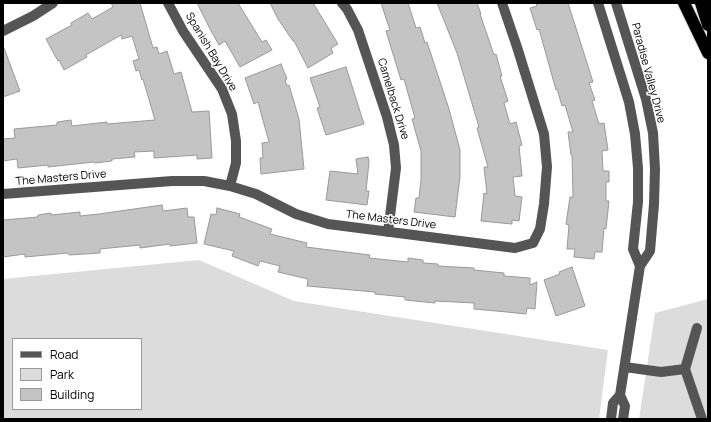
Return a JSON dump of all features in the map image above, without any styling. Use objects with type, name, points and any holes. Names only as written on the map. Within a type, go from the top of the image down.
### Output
[{"type":"highway","points":[[684,3],[708,53]]},
{"type":"highway","points":[[701,3],[708,25]]},
{"type":"street","points":[[3,31],[33,16],[53,3]]},
{"type":"street","name":"Spanish Bay Drive","points":[[168,3],[183,31],[222,89],[232,114],[236,141],[236,163],[230,186]]},
{"type":"street","name":"Camelback Drive","points":[[342,3],[347,9],[358,30],[388,117],[394,145],[396,168],[388,232]]},
{"type":"street","name":"The Masters Drive","points":[[3,194],[172,180],[204,181],[230,186],[256,194],[296,214],[328,224],[515,248],[533,244],[540,229],[544,204],[547,167],[544,134],[502,3]]},
{"type":"street","name":"Paradise Valley Drive","points":[[598,3],[629,102],[635,134],[638,168],[638,202],[633,249],[640,266]]},
{"type":"street","name":"Paradise Valley Drive","points":[[616,3],[646,99],[652,134],[655,169],[650,251],[640,266],[620,395],[625,406],[623,419]]},
{"type":"street","points":[[697,328],[685,369],[702,419]]},
{"type":"street","points":[[624,367],[661,372],[685,369]]},
{"type":"street","name":"Paradise Valley Drive","points":[[611,419],[613,403],[620,395]]},
{"type":"green space","points":[[199,260],[294,301],[608,350],[599,419],[3,419],[3,279]]},
{"type":"green space","points":[[708,299],[708,419],[639,419],[655,313]]},
{"type":"building","points":[[111,3],[140,3],[153,48],[157,47],[159,54],[167,51],[174,74],[181,72],[192,112],[209,111],[212,158],[197,159],[197,155],[154,158],[154,151],[134,152],[135,157],[112,159],[112,161],[48,167],[48,165],[18,168],[17,159],[3,161],[3,139],[15,138],[14,129],[57,125],[57,122],[71,120],[72,126],[107,122],[107,124],[155,120],[143,79],[142,80],[139,70],[136,71],[133,61],[139,59],[132,36],[122,39],[121,35],[86,55],[87,57],[64,70],[46,39],[72,25],[71,23],[88,13],[92,19],[113,7]]},
{"type":"building","points":[[197,3],[238,3],[262,42],[266,40],[272,50],[240,67],[225,41],[219,45]]},
{"type":"building","points":[[270,3],[313,3],[338,44],[331,48],[333,53],[308,68],[294,41],[278,19]]},
{"type":"building","points":[[381,3],[408,3],[416,28],[420,27],[425,43],[427,42],[449,109],[460,150],[460,177],[455,217],[414,212],[416,198],[419,198],[421,180],[421,151],[412,119],[415,118],[404,79],[401,80],[386,31],[390,30]]},
{"type":"building","points":[[437,3],[477,3],[494,55],[496,54],[502,76],[500,76],[508,101],[504,103],[510,124],[516,122],[522,145],[519,146],[522,176],[513,177],[515,196],[522,197],[519,221],[512,220],[512,224],[481,221],[484,193],[487,194],[484,167],[488,167],[477,128],[479,127],[457,53]]},
{"type":"building","points":[[536,3],[568,3],[593,82],[589,83],[595,100],[592,101],[599,124],[604,123],[608,150],[602,151],[603,171],[609,171],[609,182],[606,182],[606,201],[609,201],[606,229],[604,228],[602,252],[595,252],[594,259],[574,257],[575,249],[567,249],[569,225],[566,224],[570,197],[573,197],[572,155],[568,132],[573,132],[565,105],[562,106],[557,89],[556,90],[539,29],[537,30],[530,8],[537,6]]},
{"type":"building","points":[[3,48],[20,91],[3,97]]},
{"type":"building","points":[[281,64],[299,119],[304,169],[261,174],[260,158],[263,158],[262,143],[269,142],[258,102],[254,104],[245,78]]},
{"type":"building","points":[[346,67],[364,124],[326,135],[317,108],[320,107],[310,78]]},
{"type":"building","points":[[368,157],[369,162],[366,191],[369,191],[367,205],[326,200],[330,171],[358,174],[356,159]]},
{"type":"building","points":[[162,205],[163,211],[187,208],[188,217],[194,217],[197,243],[170,246],[170,244],[140,248],[140,245],[100,249],[100,253],[69,255],[68,253],[25,257],[25,254],[3,257],[3,220],[38,217],[38,215],[51,213],[51,215],[80,212],[80,216]]},
{"type":"building","points":[[217,208],[240,214],[239,217],[272,229],[270,234],[307,243],[306,247],[370,255],[369,258],[408,262],[408,258],[423,260],[423,263],[438,264],[438,266],[474,268],[474,270],[504,273],[504,276],[530,278],[530,285],[537,282],[535,309],[527,308],[526,314],[474,309],[474,303],[435,301],[435,303],[405,300],[405,297],[375,294],[375,292],[307,286],[308,279],[278,272],[280,266],[260,261],[258,266],[232,256],[234,251],[204,244],[211,214],[216,215]]},
{"type":"building","points":[[572,267],[585,306],[556,316],[544,280],[560,274],[559,272]]}]
